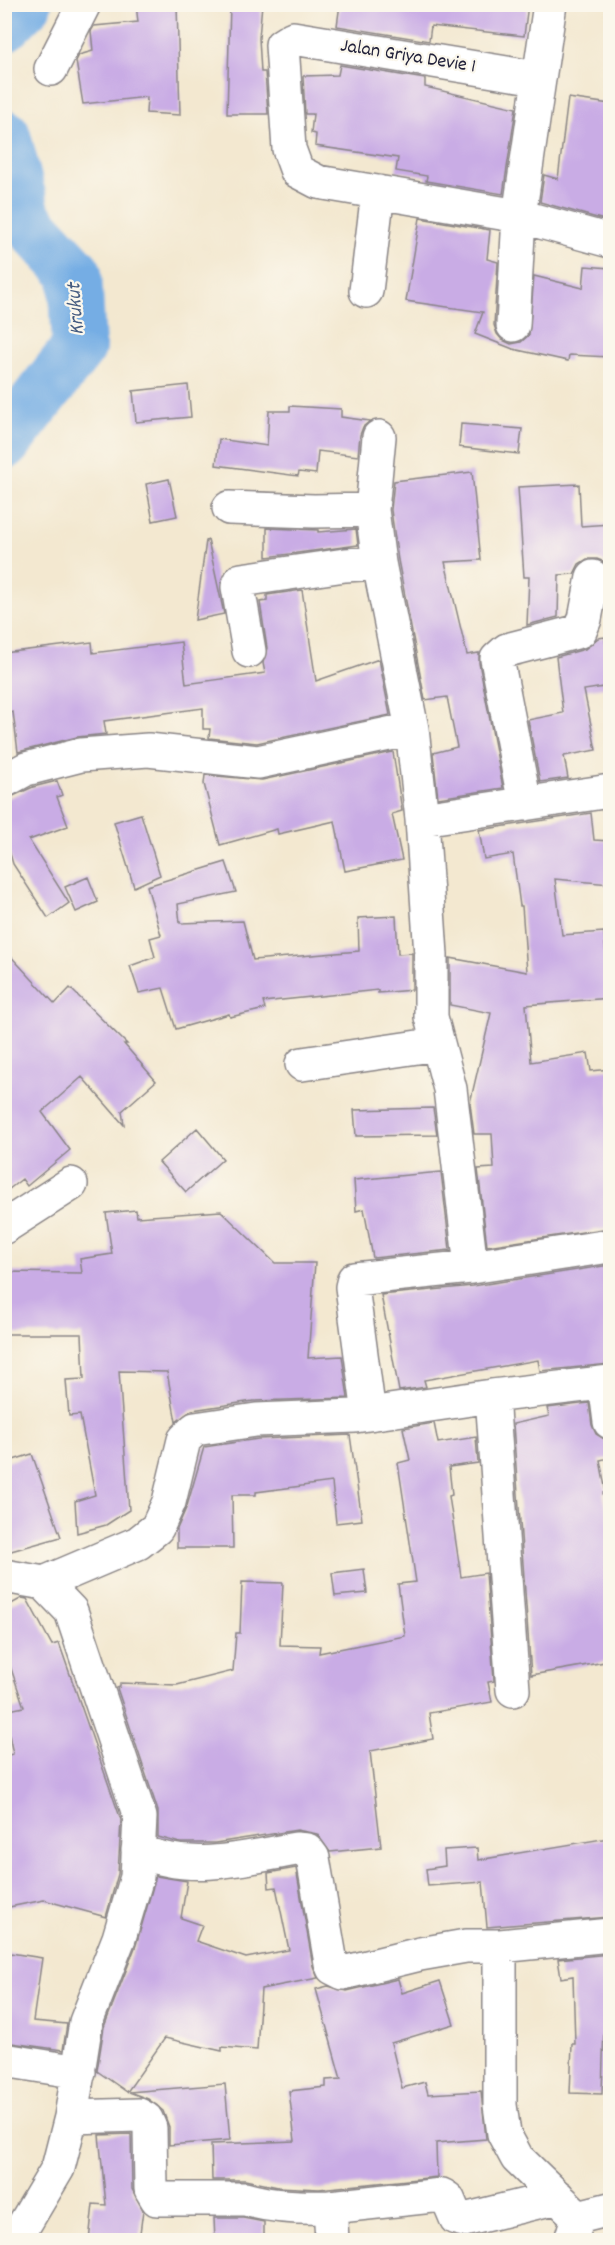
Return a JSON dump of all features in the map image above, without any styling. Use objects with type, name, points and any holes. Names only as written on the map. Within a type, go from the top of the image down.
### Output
[{"type":"street","points":[[51,69],[84,4]]},
{"type":"street","points":[[513,325],[519,216],[537,78],[550,4]]},
{"type":"street","name":"Jalan Griya Devie 1","points":[[378,192],[318,182],[297,171],[289,148],[282,45],[293,38],[537,78]]},
{"type":"street","points":[[366,291],[378,192],[519,216],[610,241]]},
{"type":"street","points":[[379,437],[372,510],[379,563],[412,729],[422,819],[431,956],[431,1017],[450,1089],[471,1267]]},
{"type":"street","points":[[230,508],[314,511],[372,510]]},
{"type":"street","points":[[249,651],[238,587],[242,580],[345,565],[379,563]]},
{"type":"street","points":[[525,804],[497,658],[503,652],[580,631],[585,619],[593,577]]},
{"type":"street","points":[[4,781],[26,769],[81,755],[148,750],[258,762],[412,729]]},
{"type":"street","points":[[422,819],[610,791]]},
{"type":"street","points":[[302,1064],[438,1044]]},
{"type":"street","points":[[4,1227],[71,1184]]},
{"type":"street","points":[[369,1414],[352,1287],[354,1279],[471,1267],[610,1246]]},
{"type":"street","points":[[4,1576],[44,1583],[113,1556],[138,1543],[157,1528],[169,1502],[184,1440],[195,1430],[256,1420],[369,1414],[492,1396],[608,1383],[610,1422]]},
{"type":"street","points":[[492,1396],[513,1690]]},
{"type":"street","points":[[15,2241],[58,2168],[71,2117],[86,2022],[122,1928],[137,1877],[140,1817],[71,1611],[44,1583]]},
{"type":"street","points":[[138,1850],[156,1858],[181,1864],[212,1864],[297,1849],[308,1850],[313,1858],[331,1963],[343,1973],[420,1953],[466,1946],[500,1946],[610,1935]]},
{"type":"street","points":[[500,1946],[500,2105],[504,2134],[517,2158],[569,2218]]},
{"type":"street","points":[[4,2060],[79,2072]]},
{"type":"street","points":[[71,2117],[139,2115],[146,2119],[150,2128],[151,2189],[157,2199],[244,2199],[255,2204],[294,2208],[330,2207],[442,2195],[448,2199],[456,2218],[464,2220],[569,2218],[610,2209]]},
{"type":"street","points":[[330,2207],[332,2241]]},
{"type":"building","points":[[136,4],[177,5],[180,115],[146,113],[147,97],[83,104],[76,61],[79,55],[93,51],[91,31],[94,26],[138,22]]},
{"type":"building","points":[[230,4],[262,4],[259,38],[261,72],[265,72],[268,114],[227,114]]},
{"type":"building","points":[[340,4],[528,4],[524,36],[431,26],[429,41],[337,26]]},
{"type":"building","points":[[340,65],[425,79],[425,87],[516,108],[503,194],[426,181],[427,176],[396,171],[398,158],[315,146],[316,134],[311,133],[313,114],[305,114],[303,76],[338,75]]},
{"type":"building","points":[[568,98],[610,104],[610,211],[608,221],[540,202],[544,175],[558,179]]},
{"type":"building","points":[[420,218],[490,230],[487,259],[498,262],[494,325],[502,340],[511,344],[521,342],[529,335],[534,276],[583,288],[585,266],[610,268],[606,330],[610,330],[610,357],[569,355],[568,361],[513,349],[475,334],[483,312],[406,301]]},
{"type":"building","points":[[188,385],[191,417],[136,422],[133,391]]},
{"type":"building","points":[[290,406],[341,409],[341,417],[370,421],[363,427],[360,435],[358,456],[318,451],[316,474],[299,472],[298,476],[216,465],[219,439],[267,446],[269,411],[290,411]]},
{"type":"building","points":[[461,424],[522,429],[519,454],[459,447]]},
{"type":"building","points":[[472,472],[481,560],[445,562],[467,655],[479,653],[503,788],[438,798],[433,753],[457,747],[447,697],[425,700],[398,560],[391,510],[394,481]]},
{"type":"building","points":[[169,479],[177,516],[153,521],[146,484]]},
{"type":"building","points":[[579,484],[581,526],[610,524],[610,570],[605,562],[587,559],[579,564],[574,574],[559,575],[558,617],[527,625],[529,577],[524,577],[518,487]]},
{"type":"building","points":[[267,528],[318,530],[318,532],[356,529],[358,545],[267,557]]},
{"type":"building","points":[[208,540],[224,614],[195,620],[206,541]]},
{"type":"building","points":[[302,590],[316,681],[379,659],[390,715],[257,743],[209,738],[210,729],[203,729],[203,708],[104,721],[106,734],[77,737],[18,752],[13,712],[4,714],[4,653],[92,642],[93,653],[181,642],[186,684],[265,673],[263,663],[267,648],[260,602],[267,601],[267,595]]},
{"type":"building","points":[[605,637],[610,686],[584,690],[596,750],[564,756],[568,778],[540,782],[528,720],[563,713],[556,657],[585,649],[598,638]]},
{"type":"building","points":[[393,752],[402,811],[392,814],[402,860],[345,871],[335,821],[278,834],[277,829],[220,845],[204,784],[205,775],[262,780]]},
{"type":"building","points":[[57,781],[62,795],[57,797],[68,826],[29,840],[69,903],[48,918],[13,864],[8,847],[4,848],[4,800],[33,787]]},
{"type":"building","points":[[591,813],[594,840],[610,841],[610,884],[555,879],[562,935],[604,932],[610,998],[526,1005],[531,1062],[588,1053],[591,1071],[610,1069],[610,1228],[487,1246],[478,1169],[494,1168],[492,1134],[474,1134],[470,1103],[491,1013],[450,1005],[450,958],[527,972],[522,906],[520,906],[513,854],[484,859],[479,830]]},
{"type":"building","points":[[141,814],[160,875],[134,887],[114,822]]},
{"type":"building","points":[[226,862],[236,892],[178,904],[180,923],[243,921],[253,960],[359,951],[358,918],[396,916],[398,954],[412,953],[412,990],[378,993],[378,990],[263,1002],[265,1009],[230,1017],[229,1014],[176,1029],[163,988],[139,993],[130,966],[155,957],[150,938],[161,935],[147,886]]},
{"type":"building","points":[[88,877],[98,902],[76,912],[65,887]]},
{"type":"building","points":[[4,949],[55,1004],[70,988],[127,1044],[124,1044],[156,1081],[122,1111],[124,1125],[82,1077],[42,1112],[70,1150],[27,1186],[22,1179],[4,1193]]},
{"type":"building","points":[[433,1108],[437,1135],[356,1136],[354,1110]]},
{"type":"building","points":[[197,1128],[223,1159],[186,1192],[159,1162]]},
{"type":"building","points":[[441,1172],[450,1250],[373,1258],[364,1209],[356,1211],[354,1180]]},
{"type":"building","points":[[136,1210],[137,1217],[221,1211],[275,1263],[315,1263],[308,1358],[342,1356],[348,1398],[253,1401],[192,1410],[176,1422],[167,1372],[119,1371],[129,1510],[106,1525],[77,1533],[75,1501],[95,1495],[80,1415],[69,1416],[66,1380],[84,1379],[82,1334],[4,1334],[4,1272],[82,1273],[80,1259],[112,1254],[106,1213]]},
{"type":"building","points":[[610,1265],[610,1364],[540,1371],[538,1360],[424,1380],[426,1387],[399,1391],[381,1295],[473,1286]]},
{"type":"building","points":[[589,1403],[592,1425],[596,1434],[606,1440],[609,1458],[600,1460],[606,1492],[603,1493],[610,1525],[610,1661],[531,1675],[513,1424],[549,1416],[547,1408]]},
{"type":"building","points":[[434,1423],[438,1443],[476,1437],[478,1463],[449,1467],[452,1495],[449,1496],[461,1577],[486,1573],[494,1681],[488,1682],[492,1702],[429,1713],[433,1739],[370,1751],[381,1847],[330,1852],[317,1834],[297,1830],[215,1843],[180,1843],[158,1837],[158,1811],[117,1688],[120,1687],[120,1683],[177,1685],[233,1671],[236,1633],[240,1633],[242,1582],[283,1583],[280,1645],[320,1646],[319,1653],[405,1636],[398,1584],[416,1582],[398,1463],[410,1460],[403,1428]]},
{"type":"building","points":[[350,1435],[362,1520],[336,1523],[332,1482],[256,1492],[256,1495],[232,1495],[233,1548],[177,1548],[177,1529],[187,1506],[204,1447],[258,1439]]},
{"type":"building","points":[[32,1454],[61,1537],[4,1553],[4,1463]]},
{"type":"building","points":[[364,1569],[367,1593],[335,1596],[332,1573]]},
{"type":"building","points":[[22,1598],[27,1599],[52,1645],[59,1643],[121,1820],[118,1874],[106,1917],[44,1900],[4,1908],[4,1756],[13,1754],[4,1711],[24,1707],[4,1648],[4,1608]]},
{"type":"building","points":[[608,1838],[610,1917],[487,1927],[483,1882],[428,1886],[426,1869],[445,1866],[444,1850],[477,1848],[478,1860]]},
{"type":"building","points":[[296,1868],[313,1966],[318,1978],[261,1989],[257,2050],[222,2047],[222,2051],[165,2038],[127,2092],[97,2071],[104,2027],[136,1945],[156,1876],[187,1881],[181,1918],[202,1925],[196,1941],[246,1958],[289,1950],[276,1887],[269,1888],[268,1873]]},
{"type":"building","points":[[4,1952],[42,1958],[33,2021],[67,2024],[63,2050],[4,2042]]},
{"type":"building","points":[[610,1954],[610,2024],[604,2024],[602,2094],[570,2093],[572,2044],[575,2044],[573,1976],[561,1978],[558,1959]]},
{"type":"building","points":[[398,1979],[402,1993],[440,1981],[454,2024],[391,2043],[402,2088],[425,2082],[428,2094],[481,2091],[486,2139],[436,2143],[437,2177],[319,2189],[278,2187],[245,2180],[212,2180],[211,2144],[295,2141],[289,2091],[326,2087],[326,2080],[341,2079],[316,1989],[328,1986],[347,1991]]},
{"type":"building","points":[[225,2084],[230,2140],[169,2145],[169,2127],[163,2111],[148,2099],[129,2092]]},
{"type":"building","points":[[131,2134],[132,2189],[143,2210],[139,2241],[89,2241],[93,2204],[106,2205],[99,2135]]},
{"type":"building","points":[[214,2218],[243,2218],[264,2222],[264,2241],[215,2241]]},
{"type":"waterway","name":"Krukut","points":[[4,25],[25,4]]},
{"type":"waterway","name":"Krukut","points":[[4,136],[25,219],[75,273],[79,347],[4,443]]}]
